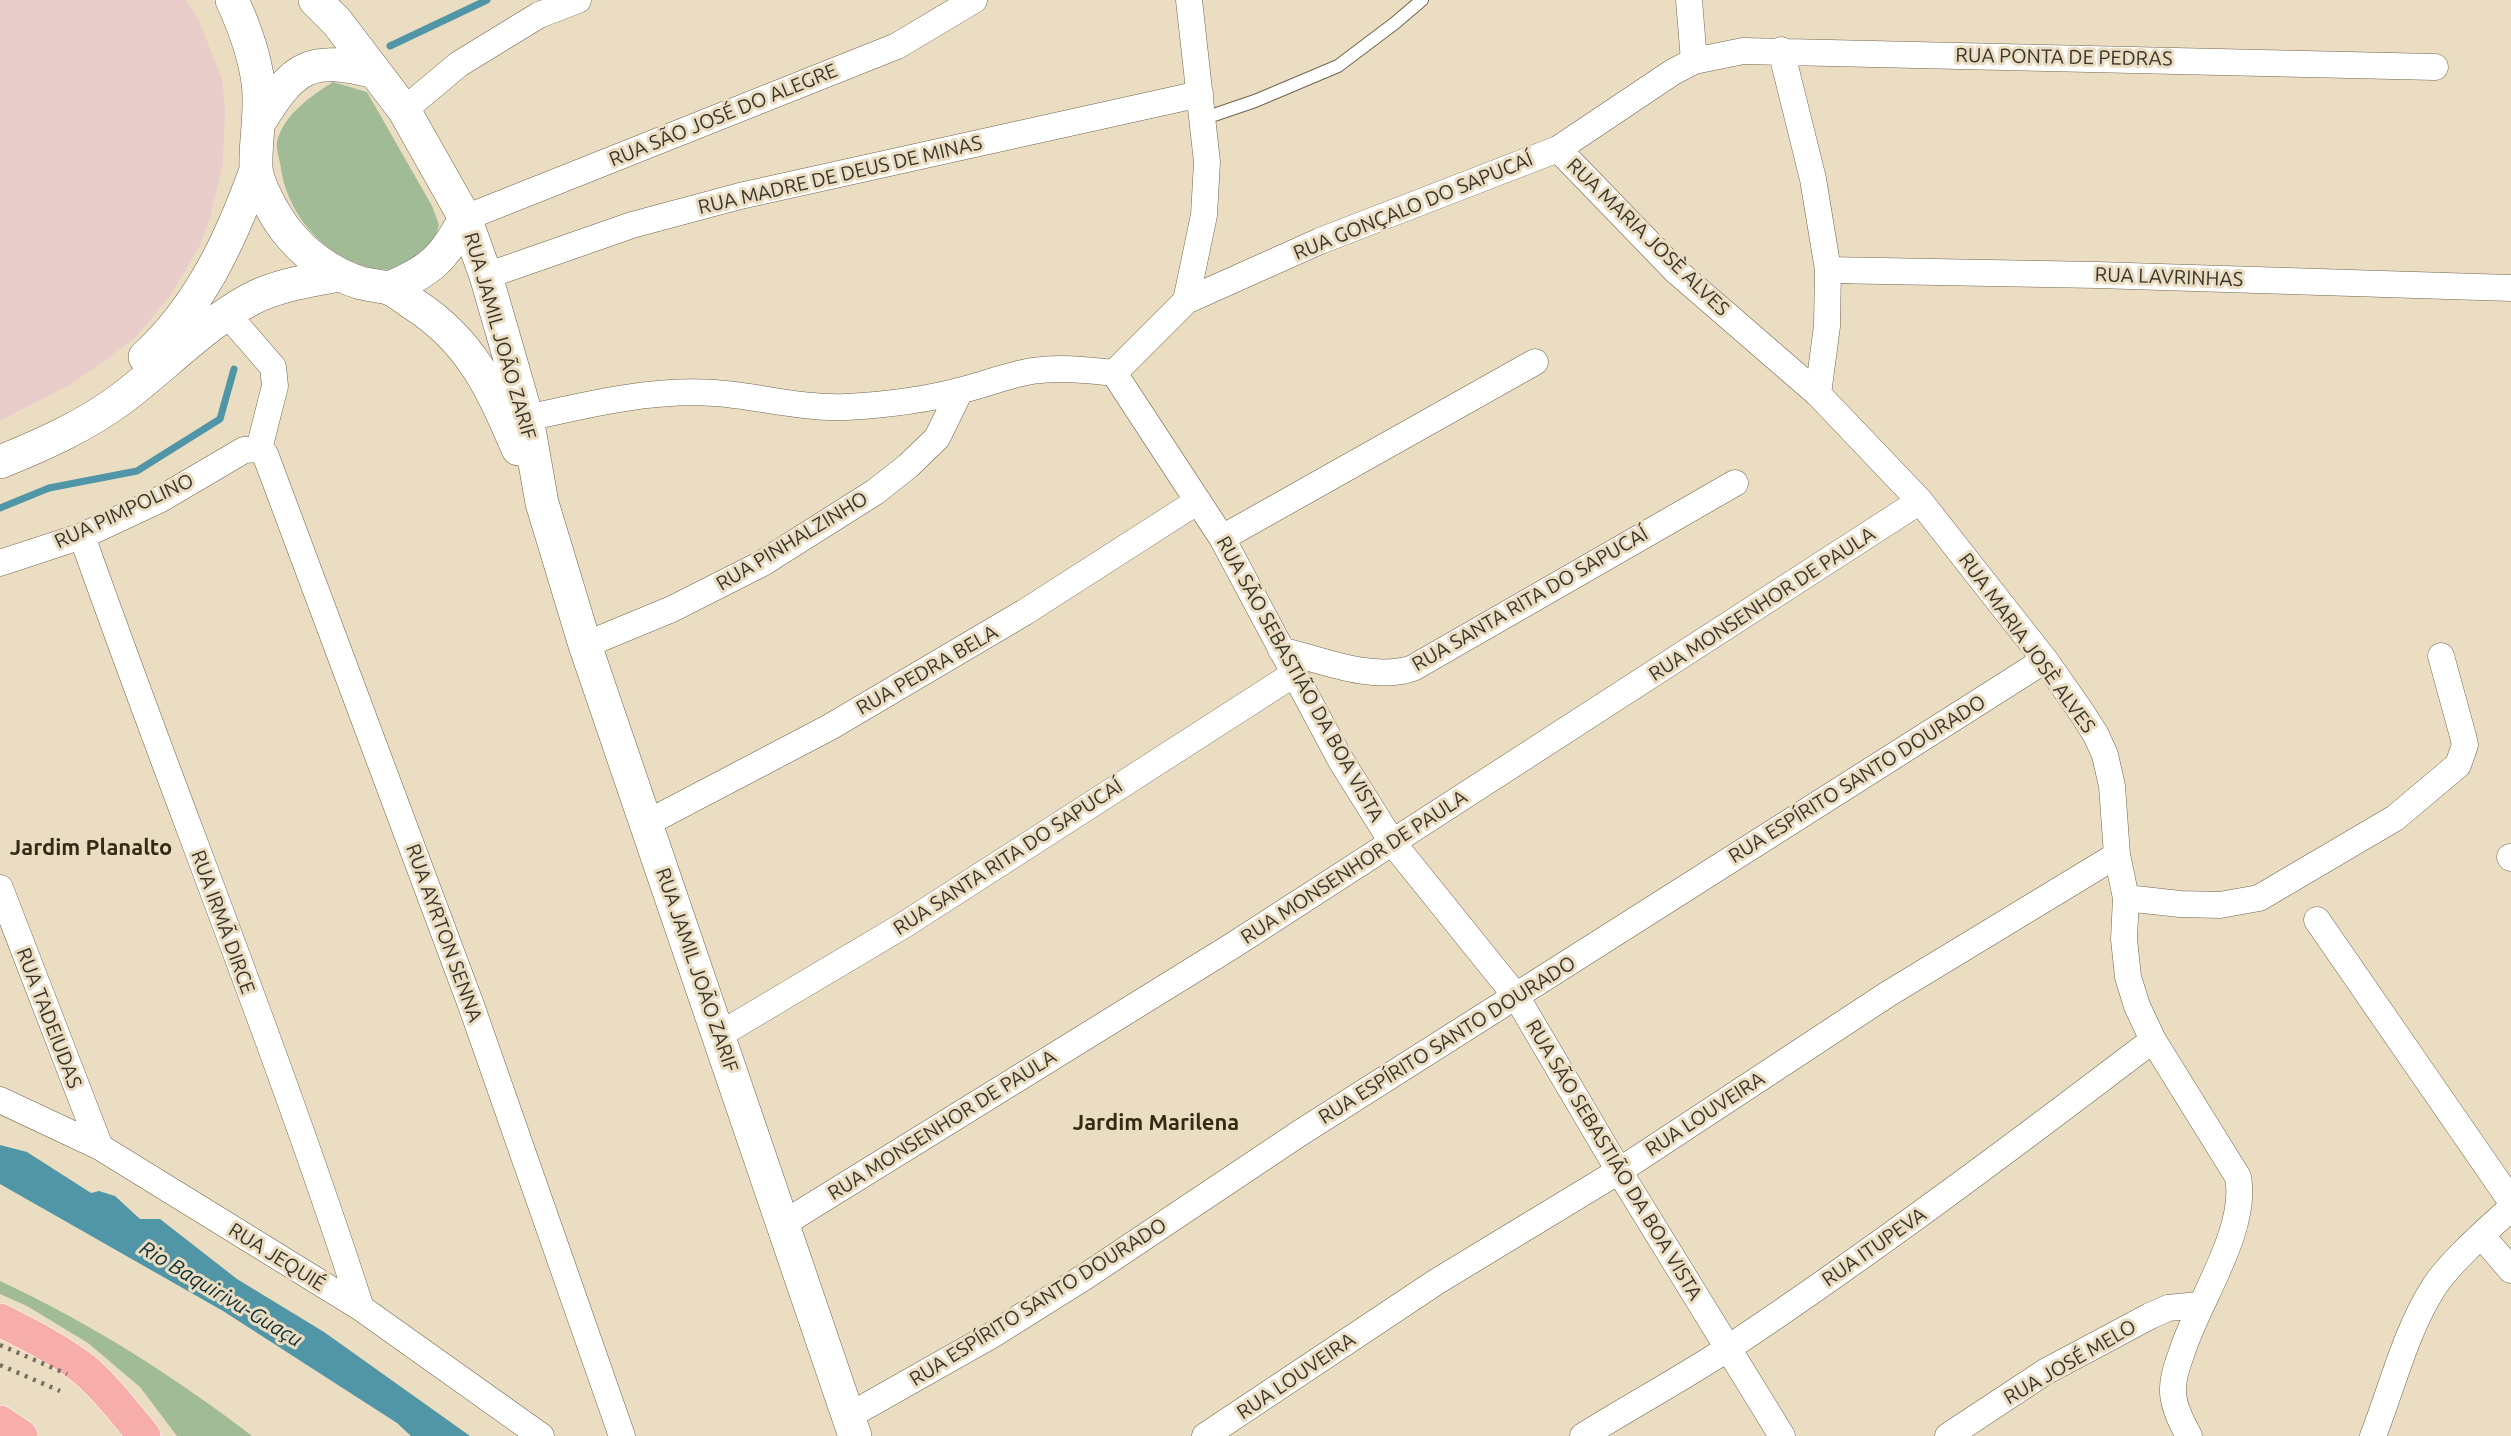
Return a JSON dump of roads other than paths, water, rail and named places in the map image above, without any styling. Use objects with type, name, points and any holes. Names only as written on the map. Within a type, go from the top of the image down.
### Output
[{"type":"main road","name":"RUA JAMIL JOÃO ZARIF","points":[[232,0],[244,26],[258,82],[260,121],[256,170],[268,201],[284,228],[308,253],[338,275],[368,285],[389,288],[429,314],[458,340],[482,372],[542,503]]},
{"type":"main road","name":"RUA JAMIL JOÃO ZARIF","points":[[315,0],[337,22],[404,110],[465,218],[486,276],[527,418],[542,503],[585,645],[851,1426]]},
{"type":"main road","points":[[260,121],[286,82],[304,70],[324,64],[348,64],[375,72]]},
{"type":"main road","points":[[0,444],[52,420],[121,379],[169,336],[198,295],[220,255],[256,170]]},
{"type":"main road","points":[[389,288],[411,280],[430,268],[447,251],[465,218]]},
{"type":"main road","points":[[0,462],[49,442],[118,401],[226,314],[252,298],[285,286],[338,275]]},
{"type":"main road","points":[[0,1320],[84,1369],[106,1390],[144,1436]]},
{"type":"main road","points":[[0,1422],[21,1436]]},
{"type":"street","points":[[404,110],[459,64],[539,15],[578,0]]},
{"type":"street","name":"RUA SÃO JOSÉ DO ALEGRE","points":[[465,218],[897,46],[974,0]]},
{"type":"street","points":[[527,418],[618,398],[667,393],[715,393],[844,407],[887,403],[960,391],[1033,371],[1063,368],[1114,373],[1186,301],[1204,215],[1207,162],[1189,0]]},
{"type":"street","points":[[1689,0],[1694,62]]},
{"type":"street","points":[[1781,50],[1813,179],[1828,270],[1827,326],[1818,394]]},
{"type":"street","name":"RUA PONTA DE PEDRAS","points":[[1694,62],[1743,51],[1781,50],[2435,67]]},
{"type":"street","name":"RUA GONÇALO DO SAPUCAÍ","points":[[1186,301],[1320,241],[1558,149],[1673,72],[1694,62]]},
{"type":"street","name":"RUA MADRE DE DEUS DE MINAS","points":[[486,276],[632,225],[740,196],[1200,94]]},
{"type":"street","name":"RUA MARIA JOSÈ ALVES","points":[[1558,149],[1676,271],[1818,394],[1920,501],[2045,660],[2096,735],[2105,755],[2112,786],[2117,855],[2126,898],[2124,939],[2128,977],[2137,1006],[2153,1040],[2238,1177],[2240,1189],[2238,1211],[2231,1235],[2199,1305],[2175,1372],[2173,1394],[2180,1419],[2189,1436]]},
{"type":"street","name":"RUA LAVRINHAS","points":[[1828,270],[2097,275],[2511,288]]},
{"type":"street","points":[[226,314],[273,367],[275,386],[251,450]]},
{"type":"street","points":[[1222,538],[1535,362]]},
{"type":"street","name":"RUA SÃO SEBASTIÃO DA BOA VISTA","points":[[1114,373],[1222,538],[1340,759],[1392,842],[1516,996],[1619,1171],[1782,1436]]},
{"type":"street","name":"RUA PINHALZINHO","points":[[585,645],[672,609],[761,564],[875,492],[921,456],[937,438],[960,391]]},
{"type":"street","name":"RUA PIMPOLINO","points":[[0,563],[82,536],[159,500],[251,450]]},
{"type":"street","name":"RUA AYRTON SENNA","points":[[251,450],[265,454],[274,472],[350,683],[471,1005],[622,1436]]},
{"type":"street","name":"RUA SANTA RITA DO SAPUCAÍ","points":[[1281,650],[1369,672],[1397,673],[1413,668],[1735,483]]},
{"type":"street","name":"RUA PEDRA BELA","points":[[647,823],[830,727],[1025,612],[1198,501]]},
{"type":"street","name":"RUA MONSENHOR DE PAULA","points":[[781,1225],[1222,952],[1920,501]]},
{"type":"street","name":"RUA IRMÃ DIRCE","points":[[82,536],[325,1197],[361,1308]]},
{"type":"street","points":[[2126,898],[2180,904],[2220,905],[2259,898],[2395,818],[2458,765],[2465,745],[2441,656]]},
{"type":"street","name":"RUA ESPÍRITO SANTO DOURADO","points":[[851,1426],[1086,1276],[1300,1133],[2045,660]]},
{"type":"street","name":"RUA SANTA RITA DO SAPUCAÍ","points":[[719,1035],[904,925],[1294,674]]},
{"type":"street","name":"RUA LOUVEIRA","points":[[1205,1436],[1436,1282],[1619,1171],[1888,994],[2117,855]]},
{"type":"street","name":"RUA TADEIUDAS","points":[[0,888],[100,1147]]},
{"type":"street","points":[[2317,920],[2511,1201]]},
{"type":"street","name":"RUA ITUPEVA","points":[[1583,1436],[1728,1348],[1918,1217],[2153,1040]]},
{"type":"street","name":"RUA JEQUIÉ","points":[[0,1100],[100,1147],[361,1308],[541,1436]]},
{"type":"street","points":[[2373,1436],[2411,1335],[2434,1287],[2457,1260],[2511,1208]]},
{"type":"street","points":[[2482,1236],[2511,1270]]},
{"type":"street","name":"RUA JOSÉ MELO","points":[[1948,1436],[2045,1372],[2150,1316],[2168,1308],[2199,1305]]},
{"type":"lane","points":[[1203,119],[1254,101],[1338,66],[1422,0]]},
{"type":"water","name":"Rio Baquirivu-Guaçu","points":[[0,1145],[27,1152],[91,1193],[99,1191],[115,1196],[140,1219],[160,1219],[237,1279],[324,1332],[470,1436],[411,1436],[397,1423],[223,1311],[0,1184]]},
{"type":"waterway","points":[[390,46],[487,0]]},
{"type":"waterway","points":[[0,508],[49,488],[137,471],[220,419],[234,369]]},
{"type":"railway","points":[[0,1345],[67,1374]]},
{"type":"railway","points":[[0,1365],[60,1391]]},
{"type":"district","name":"Jardim Planalto","points":[[91,848]]},
{"type":"district","name":"Jardim Marilena","points":[[1156,1123]]}]
